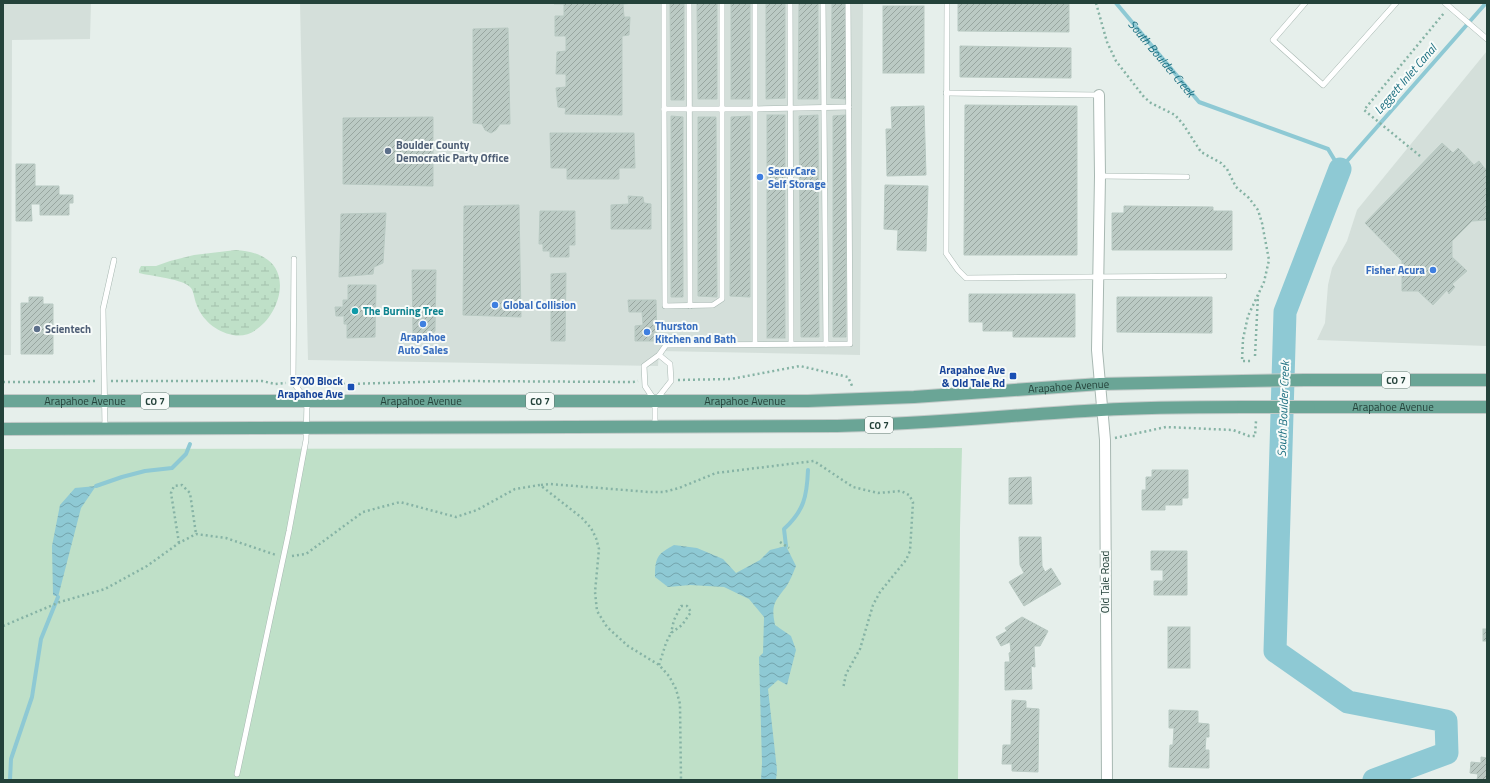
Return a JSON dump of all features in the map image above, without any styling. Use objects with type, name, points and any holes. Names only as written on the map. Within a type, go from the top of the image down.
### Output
[{"type":"main road","name":"Arapahoe Avenue","points":[[3,401],[655,401],[876,399],[1100,384],[1243,380],[1487,380]]},
{"type":"main road","name":"Arapahoe Avenue","points":[[3,429],[878,425],[1102,410],[1177,407],[1487,407]]},
{"type":"street","name":"Old Tale Road","points":[[1099,95],[1100,176],[1097,350],[1105,440],[1107,780]]},
{"type":"lane","points":[[664,3],[664,306],[712,305],[722,299],[722,3]]},
{"type":"lane","points":[[689,3],[690,306]]},
{"type":"lane","points":[[755,3],[755,344]]},
{"type":"lane","points":[[790,3],[791,344]]},
{"type":"lane","points":[[823,3],[826,344]]},
{"type":"lane","points":[[655,427],[655,401],[645,386],[644,366],[659,355],[666,345],[850,344],[848,3]]},
{"type":"lane","points":[[947,3],[946,253],[958,270],[966,278],[1224,276]]},
{"type":"lane","points":[[1305,3],[1273,40],[1323,85],[1396,3]]},
{"type":"lane","points":[[1447,5],[1486,38]]},
{"type":"lane","points":[[946,93],[1099,95]]},
{"type":"lane","points":[[664,109],[849,107]]},
{"type":"lane","points":[[1100,176],[1187,177]]},
{"type":"lane","points":[[238,774],[300,477],[306,427],[307,401],[294,382],[294,259]]},
{"type":"lane","points":[[105,428],[103,309],[114,260]]},
{"type":"lane","points":[[655,401],[671,381],[670,364],[659,355]]},
{"type":"path","points":[[1096,3],[1107,42],[1116,61],[1144,97],[1151,103],[1175,115],[1183,124],[1201,152],[1221,163],[1227,169],[1236,187],[1249,198],[1258,210],[1269,260],[1264,282],[1248,316],[1243,339],[1242,361],[1253,361]]},
{"type":"path","points":[[1420,156],[1364,110],[1447,5]]},
{"type":"path","points":[[1255,356],[1258,293]]},
{"type":"path","points":[[671,381],[731,379],[800,366],[848,377],[850,380]]},
{"type":"path","points":[[3,382],[262,381],[275,384],[294,382],[346,384],[405,381],[633,382],[644,379]]},
{"type":"path","points":[[1105,440],[1166,427],[1233,430],[1249,436],[1255,436],[1256,421]]},
{"type":"path","points":[[3,626],[60,602],[105,589],[147,566],[179,543],[196,534],[226,538],[283,557],[306,554],[363,512],[400,502],[456,517],[477,510],[515,489],[540,485],[550,484],[664,492],[679,488],[716,473],[814,461],[853,487],[878,493],[901,491],[909,495],[913,502],[910,551],[906,560],[880,592],[873,605],[860,649],[846,674],[843,690]]},
{"type":"path","points":[[179,543],[171,493],[174,486],[182,485],[190,493],[196,534]]},
{"type":"path","points":[[540,485],[582,518],[591,528],[596,538],[599,549],[595,592],[597,611],[607,627],[628,646],[659,664],[669,676],[676,689],[680,704],[681,780]]},
{"type":"path","points":[[780,542],[789,548]]},
{"type":"path","points":[[659,664],[680,606],[687,606],[691,612],[682,625],[671,633]]},
{"type":"shaded area","points":[[3,3],[91,3],[90,39],[12,40],[11,355],[3,355]]},
{"type":"shaded area","points":[[300,3],[863,3],[860,355],[659,351],[658,366],[308,360]]},
{"type":"shaded area","points":[[1487,51],[1487,346],[1317,340],[1325,323],[1328,285],[1332,268],[1347,241],[1357,210]]},
{"type":"green space","points":[[236,250],[253,253],[268,260],[276,270],[280,282],[279,296],[274,309],[257,329],[245,335],[233,335],[221,331],[210,324],[198,309],[191,288],[182,282],[139,273],[141,266],[156,266],[194,255]]},
{"type":"green space","points":[[962,448],[958,780],[3,780],[3,449]]},
{"type":"water","points":[[96,486],[81,508],[58,597],[53,595],[52,546],[60,505],[75,488]]},
{"type":"water","points":[[674,545],[697,548],[723,559],[736,573],[760,560],[770,550],[786,546],[796,566],[787,585],[774,604],[773,613],[775,625],[791,636],[796,650],[787,685],[778,680],[768,689],[777,770],[776,780],[761,780],[762,763],[759,657],[763,653],[764,617],[749,599],[724,587],[690,585],[668,587],[655,577],[658,557]]},
{"type":"building","points":[[554,3],[634,3],[623,4],[624,17],[630,17],[629,35],[622,36],[622,115],[565,114],[566,108],[558,107],[556,88],[566,87],[566,74],[556,74],[557,52],[566,51],[566,36],[555,36],[555,16],[564,16],[564,4]]},
{"type":"building","points":[[670,3],[684,3],[684,100],[671,100]]},
{"type":"building","points":[[697,3],[717,3],[717,99],[698,99]]},
{"type":"building","points":[[731,3],[750,3],[750,99],[731,99]]},
{"type":"building","points":[[766,3],[785,3],[785,98],[766,99]]},
{"type":"building","points":[[799,3],[818,3],[818,99],[798,99]]},
{"type":"building","points":[[832,3],[845,3],[846,99],[831,98]]},
{"type":"building","points":[[958,3],[1069,3],[1069,32],[958,31]]},
{"type":"building","points":[[883,6],[924,6],[924,73],[883,73]]},
{"type":"building","points":[[508,28],[510,124],[500,124],[496,130],[491,133],[485,130],[482,124],[473,123],[473,29]]},
{"type":"building","points":[[960,46],[1071,48],[1071,78],[960,77]]},
{"type":"building","points":[[965,105],[1077,106],[1077,255],[964,255]]},
{"type":"building","points":[[924,106],[926,175],[887,176],[886,129],[892,129],[891,107]]},
{"type":"building","points":[[767,115],[785,115],[785,338],[767,338]]},
{"type":"building","points":[[818,115],[819,337],[801,337],[799,116]]},
{"type":"building","points":[[846,115],[846,337],[833,337],[833,116]]},
{"type":"building","points":[[671,116],[683,117],[683,297],[671,297]]},
{"type":"building","points":[[750,116],[750,297],[730,296],[731,117]]},
{"type":"building","name":"Boulder County Democratic Party Office","points":[[433,117],[433,186],[343,184],[343,118]]},
{"type":"building","points":[[698,117],[716,117],[717,297],[698,296]]},
{"type":"building","points":[[550,133],[634,133],[635,168],[619,168],[619,179],[567,179],[567,168],[551,168]]},
{"type":"building","points":[[1442,143],[1453,153],[1458,148],[1474,165],[1479,161],[1485,169],[1487,169],[1487,220],[1472,221],[1452,241],[1452,257],[1467,271],[1452,284],[1455,287],[1449,294],[1447,290],[1433,305],[1418,291],[1402,291],[1402,261],[1365,223]]},
{"type":"building","points":[[16,164],[35,164],[35,186],[59,186],[59,195],[73,195],[73,203],[69,203],[69,215],[40,215],[40,204],[31,204],[32,221],[16,221]]},
{"type":"building","points":[[885,185],[928,186],[926,251],[897,250],[898,230],[884,229]]},
{"type":"building","points":[[628,196],[643,197],[644,203],[651,204],[651,229],[611,229],[611,205],[629,204]]},
{"type":"building","points":[[519,205],[521,317],[463,315],[464,206]]},
{"type":"building","points":[[1124,206],[1213,207],[1213,211],[1232,211],[1232,250],[1112,250],[1112,213],[1124,213]]},
{"type":"building","points":[[540,211],[575,211],[575,245],[569,245],[569,257],[550,257],[550,251],[543,251],[543,244],[539,244]]},
{"type":"building","points":[[386,213],[383,263],[374,267],[373,274],[339,277],[341,214]]},
{"type":"building","points":[[412,270],[436,270],[435,331],[428,339],[417,339],[413,334]]},
{"type":"building","points":[[566,273],[565,341],[551,341],[551,274]]},
{"type":"building","name":"The Burning Tree","points":[[348,285],[376,285],[375,337],[347,338],[347,324],[344,324],[344,316],[336,316],[335,307],[343,307],[343,300],[348,300]]},
{"type":"building","points":[[969,294],[1075,294],[1075,337],[1013,337],[1013,331],[983,331],[983,322],[969,322]]},
{"type":"building","name":"Scientech","points":[[29,297],[43,297],[43,304],[53,304],[53,354],[21,354],[21,303],[29,303]]},
{"type":"building","points":[[1117,297],[1212,297],[1212,333],[1117,332]]},
{"type":"building","points":[[628,300],[656,300],[657,341],[635,341],[635,326],[643,325],[642,312],[629,312]]},
{"type":"building","points":[[1152,470],[1188,470],[1188,498],[1182,498],[1182,505],[1165,505],[1165,510],[1142,510],[1142,490],[1146,490],[1146,477],[1152,477]]},
{"type":"building","points":[[1031,477],[1032,504],[1009,504],[1009,478]]},
{"type":"building","points":[[1019,537],[1041,537],[1042,566],[1045,572],[1051,568],[1061,584],[1024,606],[1009,582],[1024,573],[1020,565]]},
{"type":"building","points":[[1151,551],[1187,551],[1187,595],[1154,595],[1154,581],[1163,581],[1163,570],[1151,570]]},
{"type":"building","points":[[1022,617],[1048,631],[1040,646],[1034,646],[1035,667],[1031,666],[1032,689],[1005,690],[1005,662],[1010,662],[1010,642],[1001,646],[996,637],[1007,631],[1005,628]]},
{"type":"building","points":[[1168,627],[1190,627],[1190,668],[1168,668]]},
{"type":"building","points":[[1483,629],[1487,629],[1487,641],[1483,641]]},
{"type":"building","points":[[1012,700],[1026,701],[1026,708],[1039,709],[1038,772],[1012,771],[1012,764],[1002,764],[1003,745],[1011,745]]},
{"type":"building","points":[[1169,710],[1198,711],[1198,723],[1209,724],[1209,737],[1206,737],[1205,750],[1209,750],[1209,768],[1169,767],[1170,745],[1173,745],[1174,728],[1169,728]]},
{"type":"building","points":[[1481,757],[1487,758],[1487,780],[1477,780],[1478,774],[1470,773],[1471,762],[1481,763]]},
{"type":"waterway","name":"South Boulder Creek","points":[[1116,3],[1199,102],[1328,149],[1340,169],[1486,3]]},
{"type":"waterway","name":"South Boulder Creek","points":[[1340,169],[1285,312],[1275,651],[1348,702],[1446,721],[1447,753],[1374,780]]},
{"type":"waterway","points":[[96,486],[145,471],[172,468],[186,454],[190,444]]},
{"type":"waterway","points":[[786,546],[784,529],[796,516],[803,502],[807,488],[808,470]]},
{"type":"waterway","points":[[10,780],[11,759],[32,697],[41,639],[58,597]]},
{"type":"place","name":"Boulder County Democratic Party Office","points":[[388,151]]},
{"type":"place","name":"SecurCare Self Storage","points":[[760,177]]},
{"type":"place","name":"Fisher Acura","points":[[1433,270]]},
{"type":"place","name":"Global Collision","points":[[495,305]]},
{"type":"place","name":"The Burning Tree","points":[[355,311]]},
{"type":"place","name":"Arapahoe Auto Sales","points":[[423,324]]},
{"type":"place","name":"Scientech","points":[[37,329]]},
{"type":"place","name":"Thurston Kitchen and Bath","points":[[647,332]]},
{"type":"place","name":"Arapahoe Ave & Old Tale Rd","points":[[1013,376]]},
{"type":"place","name":"5700 Block Arapahoe Ave","points":[[351,387]]},
{"type":"water label","name":"Leggett Inlet Canal","points":[[1405,79]]}]
